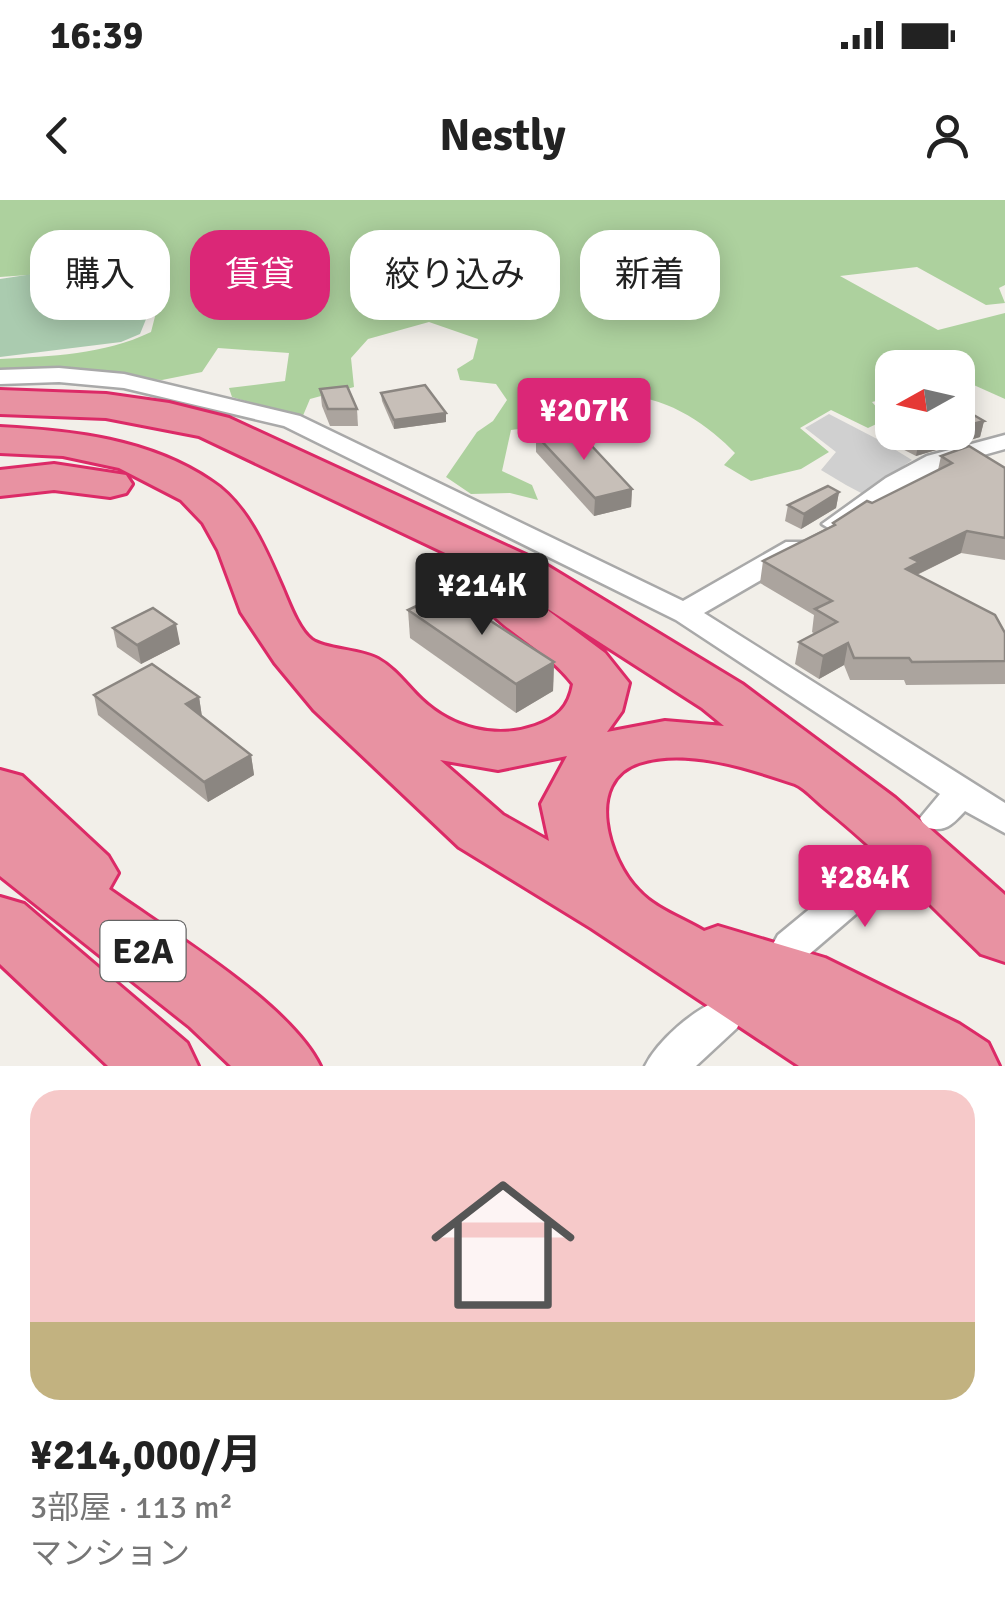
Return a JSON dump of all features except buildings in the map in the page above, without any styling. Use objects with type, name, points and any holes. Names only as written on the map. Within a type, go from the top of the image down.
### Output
[{"type":"highway","points":[[0,402],[70,403],[169,415],[214,428],[280,455],[524,572],[722,696],[1005,935]]},
{"type":"highway","points":[[0,425],[119,425],[218,437],[280,455]]},
{"type":"highway","points":[[0,440],[64,444],[134,458],[197,491],[222,516],[281,632],[361,672],[408,720],[449,743],[488,752],[528,751],[579,730],[599,705],[602,683],[589,664],[516,612],[487,582],[483,555]]},
{"type":"highway","points":[[0,482],[54,477],[102,482],[146,496],[179,520],[281,632],[334,698],[481,831],[861,1066]]},
{"type":"highway","points":[[961,1066],[932,1046],[800,978],[632,922],[586,857],[572,804],[594,763],[633,746],[690,739],[746,748],[866,818],[944,849],[1005,888]]},
{"type":"highway","points":[[0,791],[216,1006]]},
{"type":"highway","name":"E2A","points":[[0,842],[216,1006],[282,1066]]},
{"type":"highway","name":"E2A","points":[[0,923],[160,1066]]},
{"type":"street","points":[[0,377],[59,374],[124,381],[292,421],[686,614],[871,730],[950,805],[1005,820]]},
{"type":"street","points":[[686,614],[701,600],[824,532],[916,468],[982,444],[1005,442]]},
{"type":"street","points":[[792,946],[866,818]]},
{"type":"street","points":[[668,1066],[722,1016]]},
{"type":"shaded area","points":[[829,414],[875,438],[875,450],[896,450],[912,460],[863,494],[821,470],[836,452],[805,428]]},
{"type":"green space","points":[[0,200],[1005,200],[1005,285],[999,288],[1005,303],[986,305],[917,267],[840,276],[938,330],[1005,313],[1005,399],[975,386],[975,350],[875,350],[875,425],[868,428],[831,410],[800,428],[829,452],[801,469],[751,481],[724,465],[735,453],[691,417],[654,401],[616,398],[598,404],[572,422],[511,430],[502,471],[532,485],[538,500],[510,493],[471,494],[446,477],[477,432],[493,421],[507,400],[496,384],[460,380],[457,369],[473,359],[478,339],[429,322],[368,339],[351,358],[354,387],[310,399],[302,418],[232,397],[229,388],[285,381],[289,353],[218,348],[202,372],[162,380],[0,371],[0,359],[114,346],[151,332],[154,320],[170,320],[170,230],[30,230],[30,275],[0,277]]},
{"type":"green space","points":[[30,274],[30,320],[146,320],[140,334],[121,342],[0,357],[0,279]]}]
